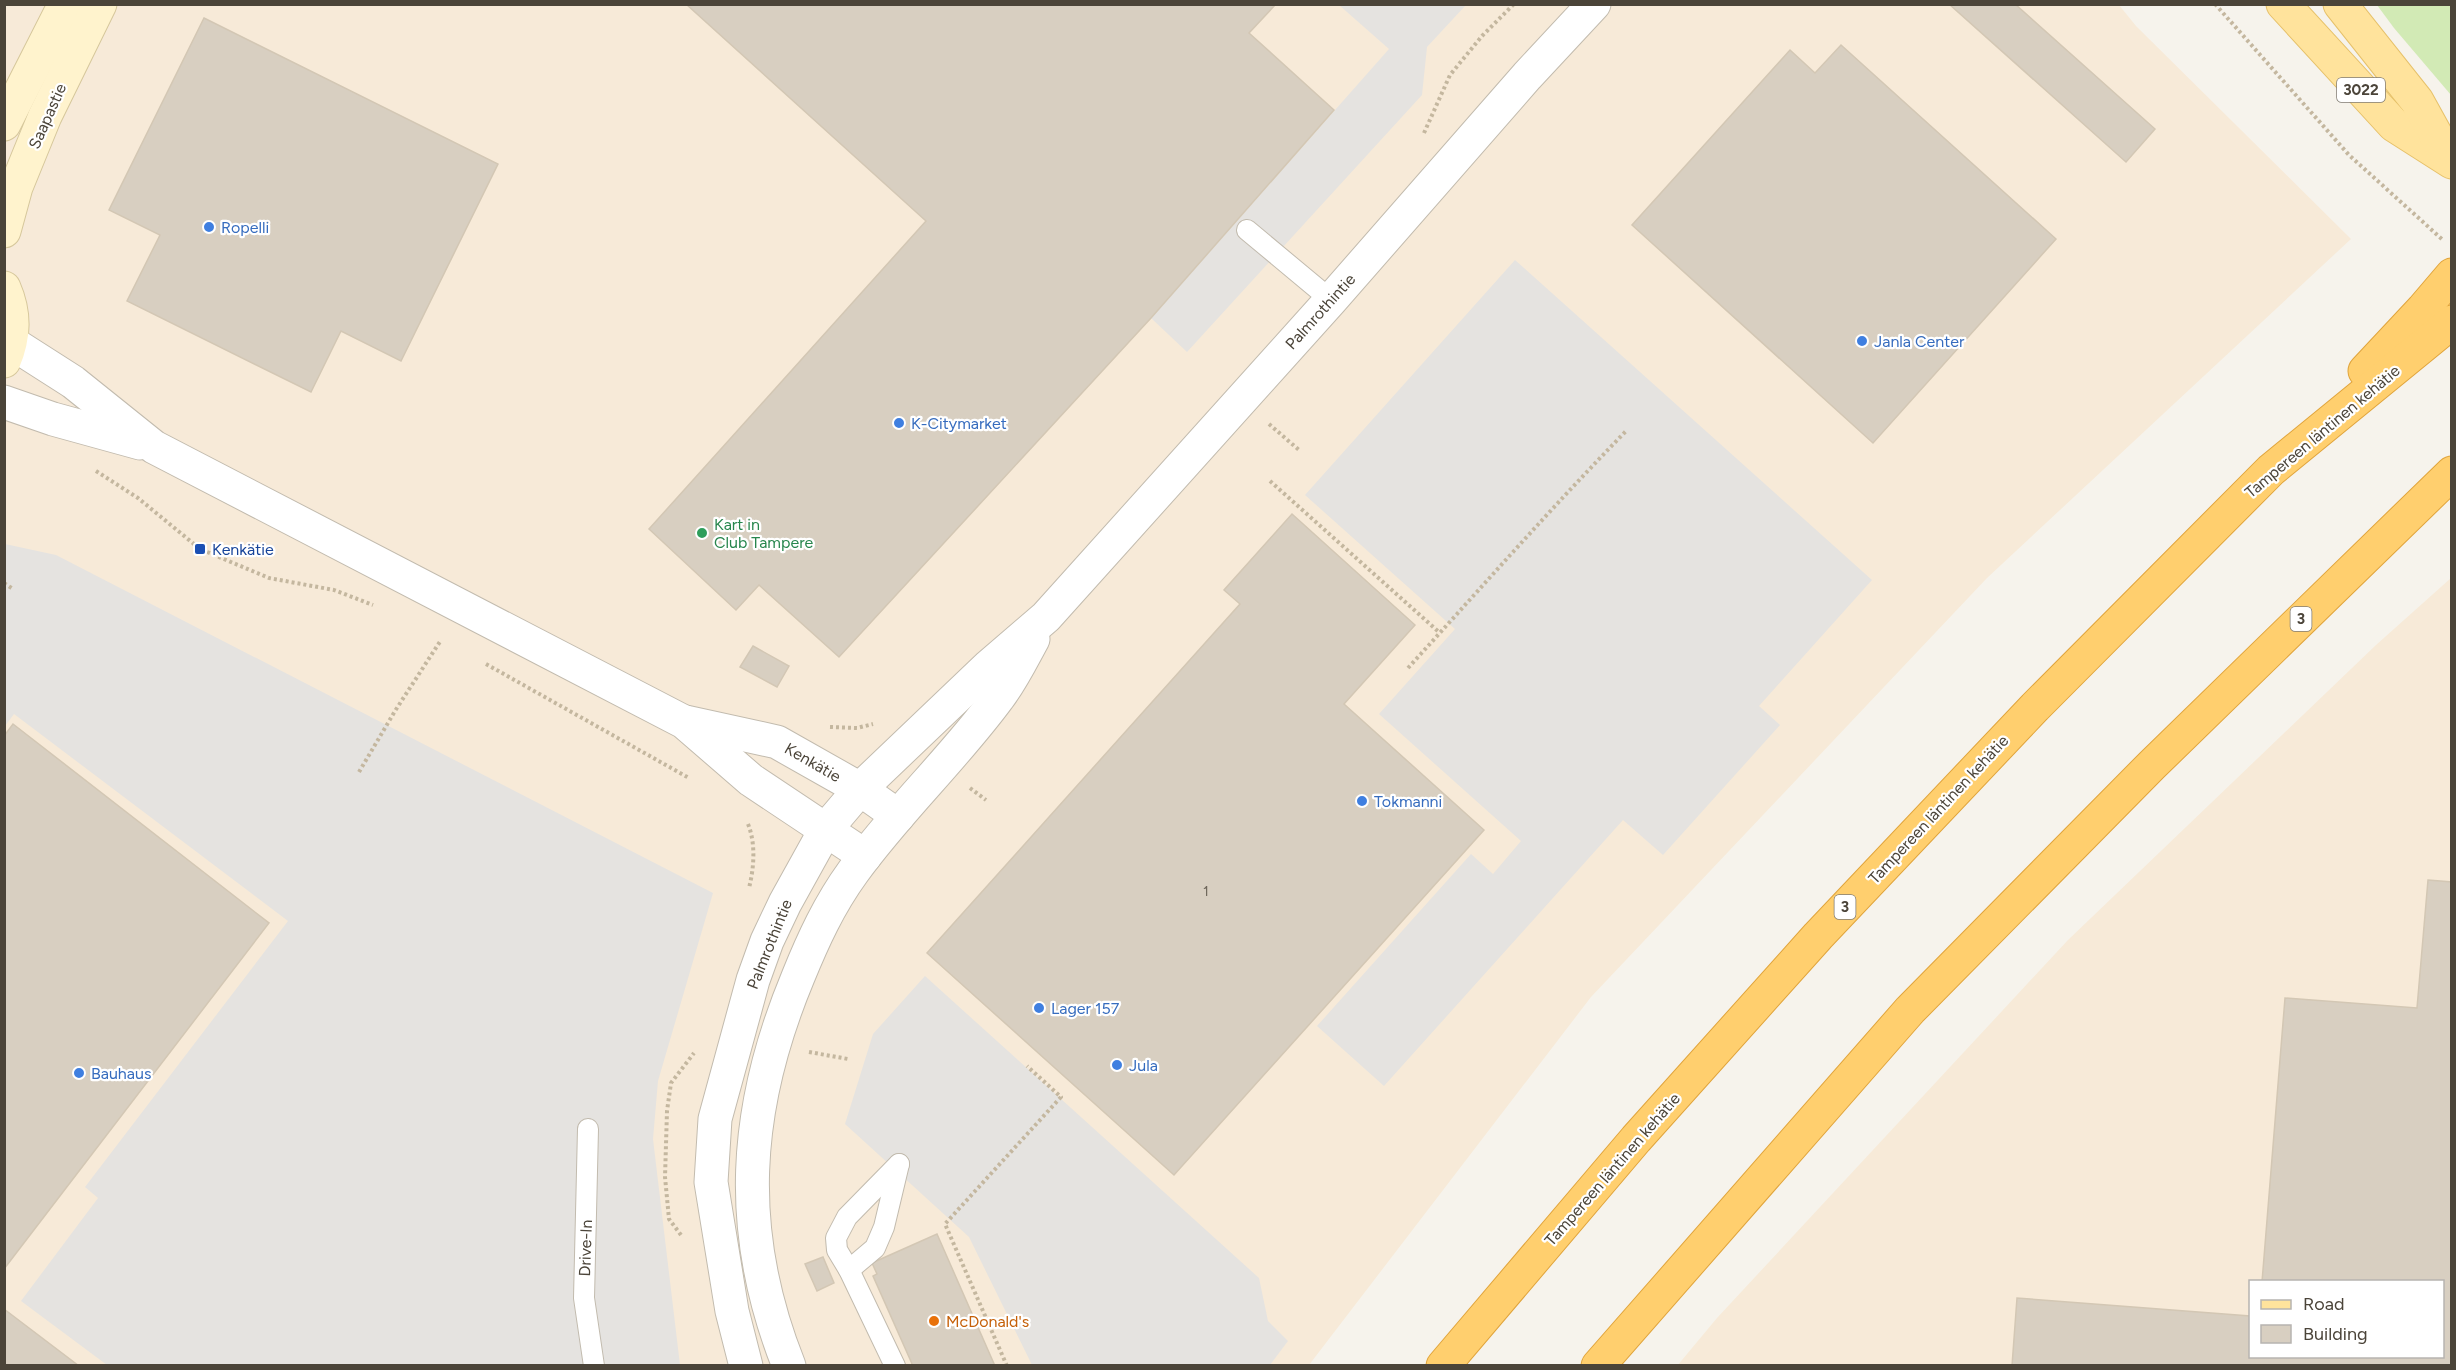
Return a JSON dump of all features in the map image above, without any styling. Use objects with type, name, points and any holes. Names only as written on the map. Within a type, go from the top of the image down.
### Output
[{"type":"highway","name":"Tampereen läntinen kehätie","points":[[1443,1365],[1636,1139],[1818,936],[2035,707],[2271,470],[2439,321],[2451,275]]},
{"type":"highway","name":"3","points":[[1598,1365],[1910,1010],[2161,756],[2451,473]]},
{"type":"main road","name":"Saapastie","points":[[4,124],[65,4]]},
{"type":"main road","name":"Saapastie","points":[[4,231],[16,187],[45,116],[100,4]]},
{"type":"main road","name":"3022","points":[[2283,4],[2394,125],[2451,162]]},
{"type":"main road","name":"3022","points":[[2340,4],[2417,101],[2451,162]]},
{"type":"main road","points":[[4,288],[14,319],[8,352]]},
{"type":"street","name":"Palmrothintie","points":[[746,1365],[732,1311],[711,1182],[715,1119],[753,980],[767,941],[784,903],[826,829],[860,789],[989,666],[1046,617],[1331,300],[1527,76],[1594,4]]},
{"type":"street","name":"Kenkätie","points":[[8,352],[73,382],[154,447],[684,722],[751,780],[865,856]]},
{"type":"street","name":"Kenkätie","points":[[4,402],[53,419],[154,447]]},
{"type":"street","name":"Palmrothintie","points":[[789,1365],[768,1298],[754,1228],[751,1182],[755,1127],[774,1043],[786,1006],[816,932],[835,899],[865,856],[999,697],[1046,617]]},
{"type":"street","name":"Kenkätie","points":[[684,722],[777,741],[860,789],[898,816]]},
{"type":"lane","points":[[1247,230],[1331,300]]},
{"type":"lane","name":"Drive-In","points":[[588,1129],[584,1298],[594,1365]]},
{"type":"lane","points":[[849,1270],[875,1248],[884,1227],[899,1164],[847,1217],[836,1238],[837,1250],[895,1365]]},
{"type":"path","points":[[2215,4],[2349,155],[2451,247]]},
{"type":"path","points":[[1408,668],[1554,504],[1627,430]]},
{"type":"path","points":[[94,470],[138,498],[200,549],[269,578],[334,590],[383,609]]},
{"type":"path","points":[[1270,481],[1440,633]]},
{"type":"path","points":[[4,583],[13,589]]},
{"type":"path","points":[[431,635],[451,645]]},
{"type":"path","points":[[359,772],[441,640]]},
{"type":"path","points":[[480,661],[697,783]]},
{"type":"path","points":[[1007,1365],[945,1224],[1061,1097],[1027,1066]]},
{"type":"shaded area","points":[[5,5],[2119,5],[2136,26],[2351,239],[1987,578],[1591,997],[1309,1365],[5,1366]]},
{"type":"shaded area","points":[[1339,5],[1466,5],[1427,47],[1422,95],[1187,352],[1151,318],[1389,49]]},
{"type":"shaded area","points":[[1515,260],[1872,580],[1759,706],[1780,725],[1663,855],[1623,820],[1384,1086],[1317,1026],[1471,854],[1493,874],[1521,841],[1379,714],[1455,629],[1305,495]]},
{"type":"shaded area","points":[[5,544],[56,555],[713,893],[658,1081],[653,1139],[680,1365],[107,1365],[21,1301],[98,1198],[85,1187],[288,921],[14,714],[5,726]]},
{"type":"shaded area","points":[[2451,578],[2451,1365],[1677,1366],[1717,1318],[2068,940],[2376,645]]},
{"type":"shaded area","points":[[925,976],[1259,1278],[1268,1321],[1288,1341],[1270,1365],[1032,1365],[969,1237],[845,1124],[873,1034]]},
{"type":"green space","points":[[2377,5],[2451,5],[2451,95],[2394,28]]},
{"type":"building","name":"K-Citymarket","points":[[686,4],[1276,4],[1249,33],[1334,110],[1151,318],[839,657],[759,585],[736,610],[649,529],[926,221]]},
{"type":"building","points":[[1949,4],[2015,4],[2155,129],[2126,162]]},
{"type":"building","points":[[204,18],[498,164],[401,361],[341,331],[311,392],[127,301],[160,235],[109,210]]},
{"type":"building","name":"Janla Center","points":[[1841,45],[2056,239],[1873,443],[1632,225],[1790,50],[1815,73]]},
{"type":"building","points":[[1292,514],[1415,625],[1344,704],[1484,830],[1174,1175],[927,953],[1240,604],[1224,590]]},
{"type":"building","points":[[753,646],[789,666],[777,687],[740,667]]},
{"type":"building","name":"Bauhaus","points":[[13,724],[269,923],[4,1269],[4,736]]},
{"type":"building","points":[[2428,880],[2452,882],[2452,1366],[2012,1366],[2017,1298],[2249,1316],[2249,1358],[2444,1358],[2444,1280],[2262,1280],[2285,998],[2417,1008]]},
{"type":"building","name":"McDonald's","points":[[937,1234],[995,1366],[913,1366],[873,1276],[877,1274],[872,1263]]},
{"type":"building","points":[[823,1257],[834,1283],[817,1291],[805,1264]]},
{"type":"building","points":[[4,1309],[79,1366],[4,1366]]},
{"type":"place","name":"Ropelli","points":[[209,227]]},
{"type":"place","name":"Janla Center","points":[[1862,341]]},
{"type":"place","name":"K-Citymarket","points":[[899,423]]},
{"type":"place","name":"Kart in Club Tampere","points":[[702,533]]},
{"type":"place","name":"Kenkätie","points":[[200,549]]},
{"type":"place","name":"Tokmanni","points":[[1362,801]]},
{"type":"place","name":"Lager 157","points":[[1039,1008]]},
{"type":"place","name":"Jula","points":[[1117,1065]]},
{"type":"place","name":"Bauhaus","points":[[79,1073]]},
{"type":"place","name":"McDonald's","points":[[934,1321]]}]
